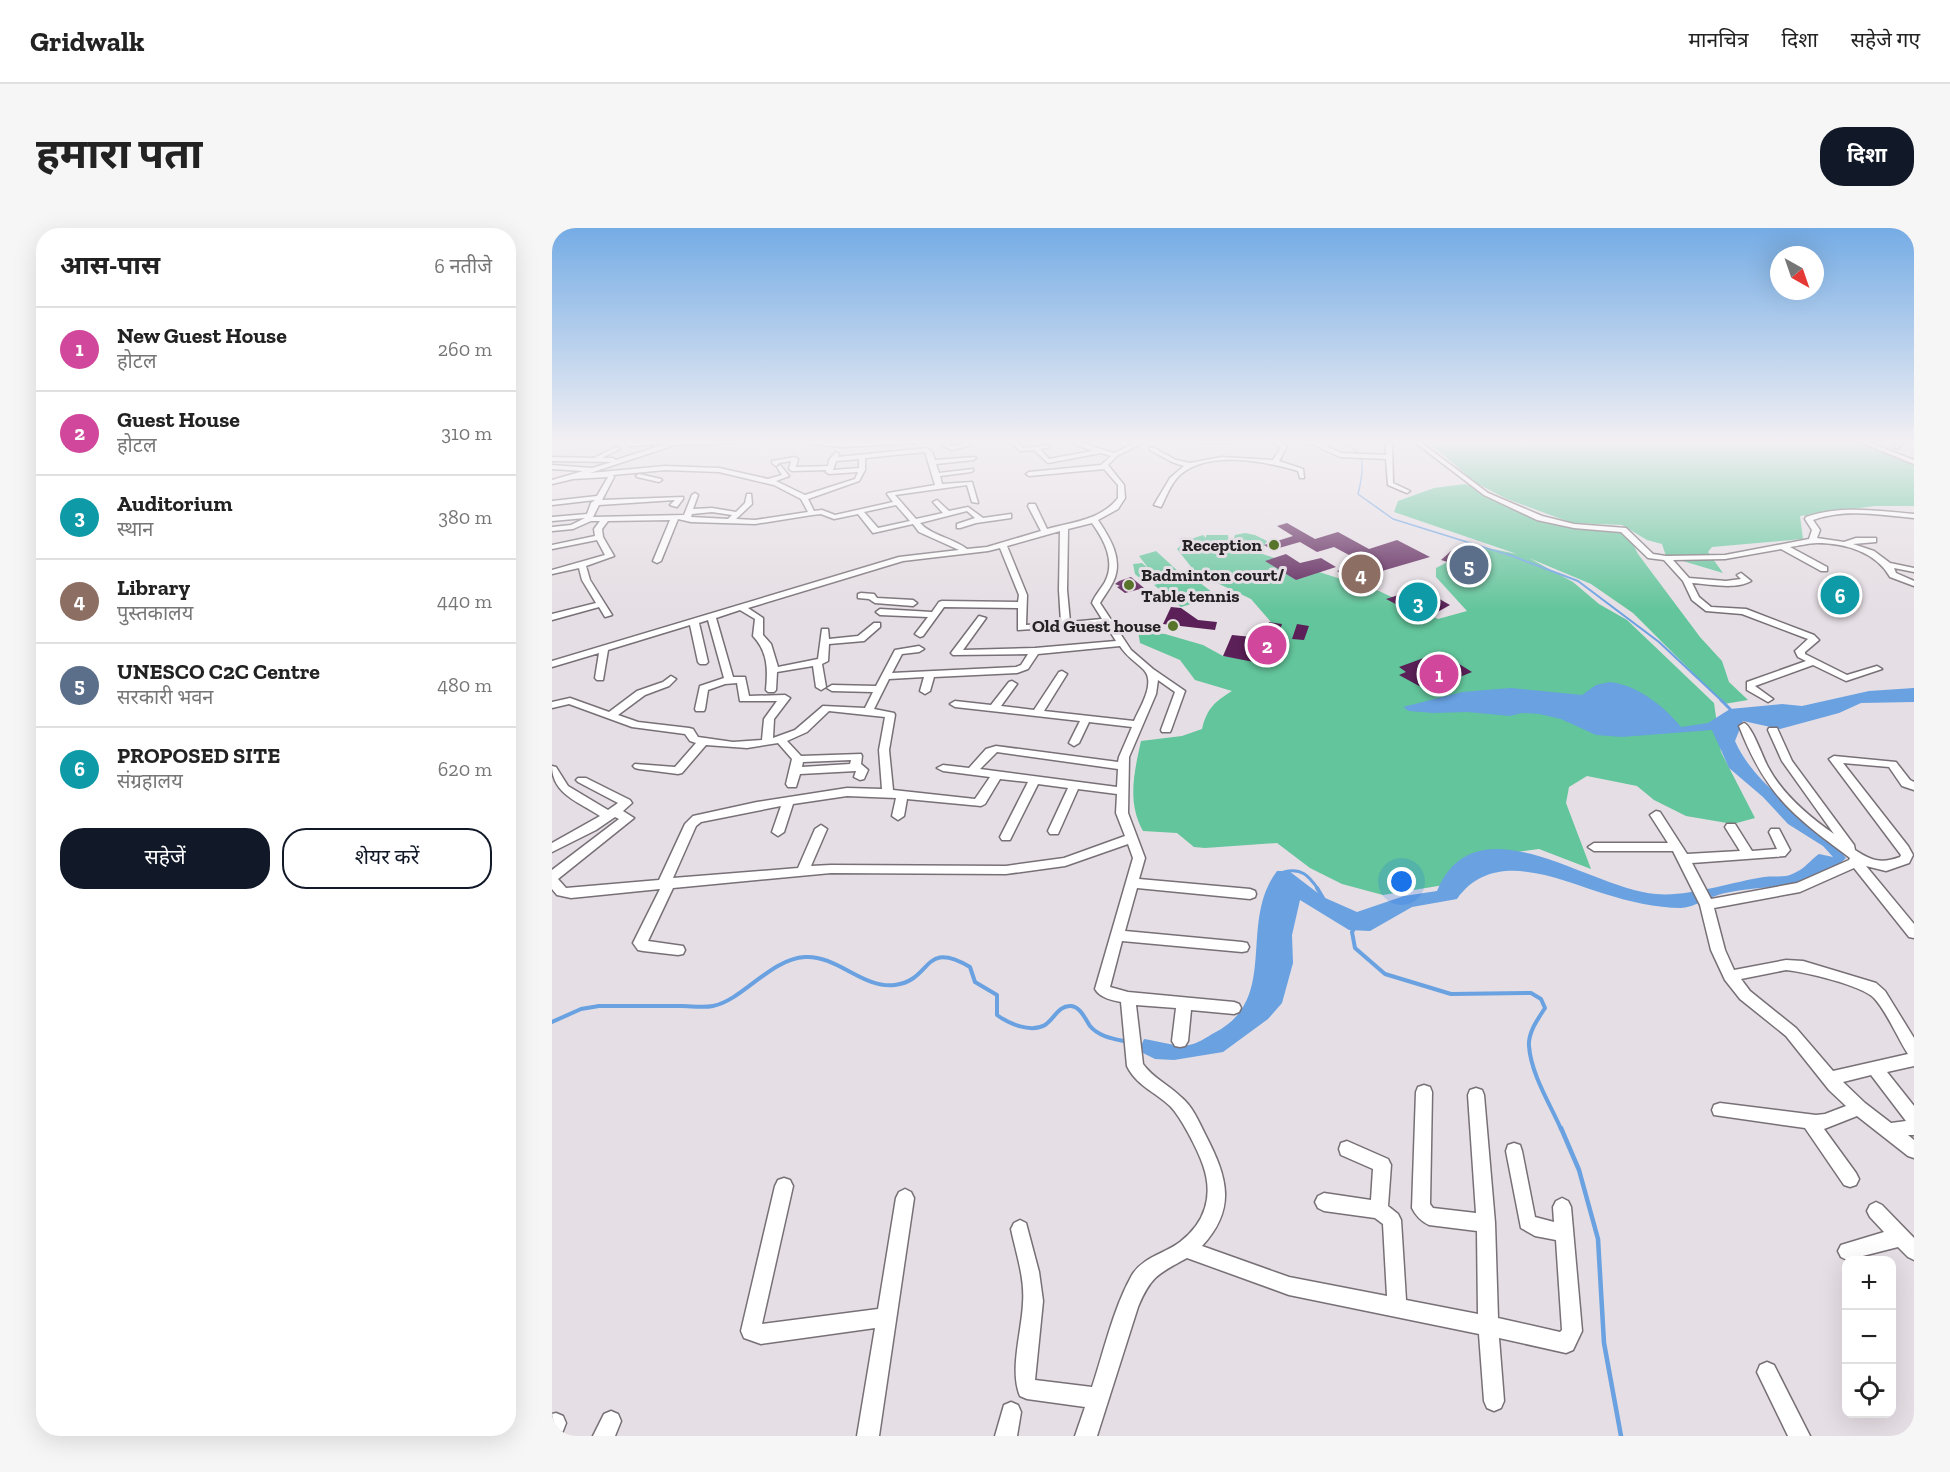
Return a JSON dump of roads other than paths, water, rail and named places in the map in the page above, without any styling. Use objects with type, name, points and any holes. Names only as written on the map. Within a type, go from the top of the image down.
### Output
[{"type":"street","points":[[552,530],[571,528],[589,518],[599,497]]},
{"type":"street","points":[[694,497],[688,514],[691,520],[728,521],[762,521],[822,512],[834,517],[894,498]]},
{"type":"street","points":[[728,521],[748,504],[749,497]]},
{"type":"street","points":[[975,497],[976,502]]},
{"type":"street","points":[[552,664],[902,559],[1004,545],[1094,520],[1115,507],[1122,497]]},
{"type":"street","points":[[1158,505],[1162,497]]},
{"type":"street","points":[[1493,497],[1540,518],[1574,526],[1623,530],[1632,535],[1643,552],[1666,558],[1725,557],[1814,540],[1844,545],[1880,558],[1890,565],[1914,570]]},
{"type":"street","points":[[552,503],[681,498],[674,506]]},
{"type":"street","points":[[804,498],[812,513]]},
{"type":"street","points":[[842,507],[894,498]]},
{"type":"street","points":[[894,498],[922,530],[957,545],[965,551]]},
{"type":"street","points":[[937,502],[948,514]]},
{"type":"street","points":[[1032,506],[1038,512],[1045,532]]},
{"type":"street","points":[[861,513],[879,534],[914,521],[970,509],[980,519],[977,521]]},
{"type":"street","points":[[552,519],[589,518],[604,522],[673,520],[688,514],[712,510],[737,514]]},
{"type":"street","points":[[1814,540],[1816,530],[1809,519],[1816,516],[1859,511],[1914,516]]},
{"type":"street","points":[[960,526],[1008,516]]},
{"type":"street","points":[[657,561],[673,520]]},
{"type":"street","points":[[1094,520],[1107,536],[1112,556],[1110,579],[1096,603],[1131,656],[1180,691],[1166,730]]},
{"type":"street","points":[[552,572],[610,556],[599,537],[598,529],[604,522]]},
{"type":"street","points":[[1064,527],[1063,590],[1066,625]]},
{"type":"street","points":[[552,548],[599,537]]},
{"type":"street","points":[[1844,545],[1856,540],[1873,540]]},
{"type":"street","points":[[1004,545],[1023,595],[1020,605],[1021,628],[1108,621]]},
{"type":"street","points":[[1783,547],[1824,569]]},
{"type":"street","points":[[1666,558],[1687,580],[1695,598],[1709,609],[1743,611],[1814,639],[1800,654],[1846,678],[1877,669]]},
{"type":"street","points":[[582,565],[586,580],[608,615]]},
{"type":"street","points":[[1890,565],[1893,575],[1914,584]]},
{"type":"street","points":[[1687,580],[1726,583],[1747,580],[1742,575]]},
{"type":"street","points":[[861,596],[871,596],[877,601],[915,599],[904,614]]},
{"type":"street","points":[[552,617],[601,604]]},
{"type":"street","points":[[920,634],[940,606],[946,604],[1020,605]]},
{"type":"street","points":[[742,608],[759,618],[758,636],[768,644],[773,669],[771,690]]},
{"type":"street","points":[[880,612],[933,615]]},
{"type":"street","points":[[711,617],[728,681]]},
{"type":"street","points":[[982,618],[956,653],[961,655],[1035,651],[1123,643]]},
{"type":"street","points":[[694,622],[703,662]]},
{"type":"street","points":[[824,642],[861,639],[877,625]]},
{"type":"street","points":[[773,669],[824,659],[825,631]]},
{"type":"street","points":[[600,678],[604,648]]},
{"type":"street","points":[[868,711],[898,652],[919,650]]},
{"type":"street","points":[[886,676],[1022,669],[1035,651]]},
{"type":"street","points":[[818,662],[821,687]]},
{"type":"street","points":[[1768,699],[1750,688],[1750,684],[1813,662]]},
{"type":"street","points":[[1150,671],[1153,679],[1151,694],[1137,724],[1123,766],[1122,813],[1139,858],[1102,989],[1108,993],[1128,998],[1234,1008]]},
{"type":"street","points":[[925,691],[930,674]]},
{"type":"street","points":[[1038,712],[1062,674]]},
{"type":"street","points":[[611,715],[641,693],[666,684],[671,679]]},
{"type":"street","points":[[700,709],[703,688],[742,679],[744,699],[785,698],[769,719],[767,741]]},
{"type":"street","points":[[994,708],[1012,684]]},
{"type":"street","points":[[832,688],[878,689]]},
{"type":"street","points":[[552,717],[556,704],[572,702],[639,726],[689,731],[694,739],[703,742],[739,746],[767,741],[800,731],[827,708],[890,715],[884,750],[888,793]]},
{"type":"street","points":[[955,704],[1137,724]]},
{"type":"street","points":[[1074,743],[1086,718]]},
{"type":"street","points":[[1744,726],[1757,761],[1773,788],[1804,818],[1857,858],[1893,866],[1905,860],[1907,855],[1833,760],[1838,758],[1888,762],[1896,766],[1906,783],[1914,786]]},
{"type":"street","points":[[1773,730],[1787,761],[1914,933]]},
{"type":"street","points":[[779,738],[797,765],[792,784]]},
{"type":"street","points":[[639,766],[678,771],[703,742]]},
{"type":"street","points":[[972,772],[990,751],[996,749],[1123,766]]},
{"type":"street","points":[[797,765],[858,772]]},
{"type":"street","points":[[943,768],[1122,790]]},
{"type":"street","points":[[552,769],[564,788],[612,814],[628,818],[552,879],[562,892],[803,871],[892,868],[963,872],[1006,870],[1065,862],[1132,838]]},
{"type":"street","points":[[678,950],[643,946],[640,943],[693,822],[702,818],[788,801],[855,791],[977,803],[981,801],[996,776]]},
{"type":"street","points":[[1006,837],[1035,779]]},
{"type":"street","points":[[552,848],[612,814],[625,801],[582,780]]},
{"type":"street","points":[[1054,831],[1075,784]]},
{"type":"street","points":[[898,816],[902,795]]},
{"type":"street","points":[[778,832],[788,801]]},
{"type":"street","points":[[1656,815],[1684,859],[1707,903],[1718,950],[1730,976],[1745,995],[1791,1032],[1858,1107],[1914,1150]]},
{"type":"street","points":[[1731,828],[1749,855]]},
{"type":"street","points":[[803,871],[821,829]]},
{"type":"street","points":[[1684,859],[1783,852],[1775,832]]},
{"type":"street","points":[[1594,847],[1676,847]]},
{"type":"street","points":[[1707,903],[1800,887],[1857,858]]},
{"type":"street","points":[[1132,883],[1250,894]]},
{"type":"street","points":[[1116,935],[1242,947]]},
{"type":"street","points":[[1730,976],[1786,965],[1803,966],[1871,987],[1880,995],[1914,1050]]},
{"type":"street","points":[[1086,1436],[1128,1307],[1139,1281],[1149,1269],[1186,1249],[1206,1228],[1214,1212],[1217,1196],[1212,1165],[1185,1112],[1175,1101],[1142,1076],[1135,1066],[1132,1056],[1128,998]]},
{"type":"street","points":[[1180,1041],[1184,1003]]},
{"type":"street","points":[[1830,1078],[1914,1059]]},
{"type":"street","points":[[1874,1067],[1914,1118]]},
{"type":"street","points":[[1424,1092],[1421,1208],[1429,1216],[1486,1223]]},
{"type":"street","points":[[1476,1095],[1486,1223],[1488,1326],[1494,1401]]},
{"type":"street","points":[[1720,1110],[1810,1122],[1825,1121],[1858,1107]]},
{"type":"street","points":[[1810,1122],[1850,1179]]},
{"type":"street","points":[[1889,1131],[1914,1126]]},
{"type":"street","points":[[1347,1149],[1382,1165],[1379,1210]]},
{"type":"street","points":[[1514,1151],[1527,1222],[1535,1227],[1564,1233]]},
{"type":"street","points":[[784,1186],[751,1332],[761,1334],[888,1317]]},
{"type":"street","points":[[868,1436],[905,1198]]},
{"type":"street","points":[[1324,1202],[1379,1210],[1392,1220],[1397,1307]]},
{"type":"street","points":[[1186,1249],[1272,1282],[1566,1342],[1570,1339],[1572,1331],[1562,1207]]},
{"type":"street","points":[[1876,1211],[1908,1244]]},
{"type":"street","points":[[1020,1228],[1032,1287],[1025,1382],[1027,1389],[1098,1398]]},
{"type":"street","points":[[1847,1251],[1908,1244]]},
{"type":"street","points":[[1767,1372],[1799,1436]]},
{"type":"street","points":[[1006,1436],[1011,1412]]},
{"type":"water","points":[[1610,682],[1640,692],[1667,712],[1681,727],[1708,723],[1730,709],[1782,704],[1802,706],[1869,691],[1914,688],[1914,702],[1861,703],[1839,713],[1780,729],[1743,721],[1735,741],[1745,759],[1772,790],[1818,829],[1846,858],[1818,876],[1788,884],[1725,893],[1681,908],[1632,902],[1547,876],[1507,871],[1489,875],[1472,884],[1457,899],[1412,907],[1370,931],[1349,930],[1300,900],[1292,935],[1293,963],[1282,1003],[1268,1019],[1223,1052],[1174,1060],[1155,1059],[1139,1051],[1144,1039],[1178,1045],[1195,1043],[1214,1033],[1234,1018],[1246,1001],[1253,981],[1260,914],[1266,892],[1277,871],[1289,871],[1323,897],[1357,912],[1404,896],[1437,891],[1455,864],[1478,851],[1506,849],[1536,855],[1629,889],[1656,894],[1682,893],[1764,877],[1786,876],[1801,869],[1819,854],[1833,857],[1823,846],[1788,824],[1763,797],[1729,768],[1712,730],[1622,737],[1596,735],[1561,719],[1539,714],[1522,713],[1510,716],[1467,712],[1433,713],[1409,711],[1403,707],[1462,692],[1511,688],[1582,695],[1596,685]]},
{"type":"waterway","points":[[1363,497],[1393,519],[1512,556]]},
{"type":"waterway","points":[[1507,554],[1578,581],[1659,642],[1723,702]]},
{"type":"waterway","points":[[1723,702],[1730,709]]},
{"type":"waterway","points":[[1284,872],[1300,872],[1318,889]]},
{"type":"waterway","points":[[1317,888],[1323,898]]},
{"type":"waterway","points":[[1355,927],[1352,932],[1355,948],[1385,974],[1451,994],[1531,993],[1541,999],[1545,1008],[1530,1036],[1530,1057],[1537,1078],[1561,1129]]},
{"type":"waterway","points":[[552,1022],[581,1009],[599,1006],[713,1006],[735,996],[768,972],[792,959],[817,958],[872,982],[895,985],[907,982],[935,959],[943,957],[970,967],[975,982],[997,995],[997,1015],[1008,1021],[1027,1028],[1039,1027],[1045,1025],[1063,1008],[1071,1006],[1080,1011],[1098,1033],[1128,1042]]},
{"type":"waterway","points":[[1561,1128],[1579,1170],[1598,1239],[1604,1343],[1621,1436]]},
{"type":"place","name":"Reception","points":[[1274,545]]},
{"type":"place","name":"UNESCO C2C Centre","points":[[1469,565]]},
{"type":"place","name":"Library","points":[[1361,574]]},
{"type":"place","name":"Badminton court/ Table tennis","points":[[1129,585]]},
{"type":"place","name":"PROPOSED SITE","points":[[1840,595]]},
{"type":"place","name":"Auditorium","points":[[1418,602]]},
{"type":"place","name":"Old Guest house","points":[[1173,626]]},
{"type":"place","name":"Guest House","points":[[1267,645]]},
{"type":"place","name":"New Guest House","points":[[1439,674]]}]
